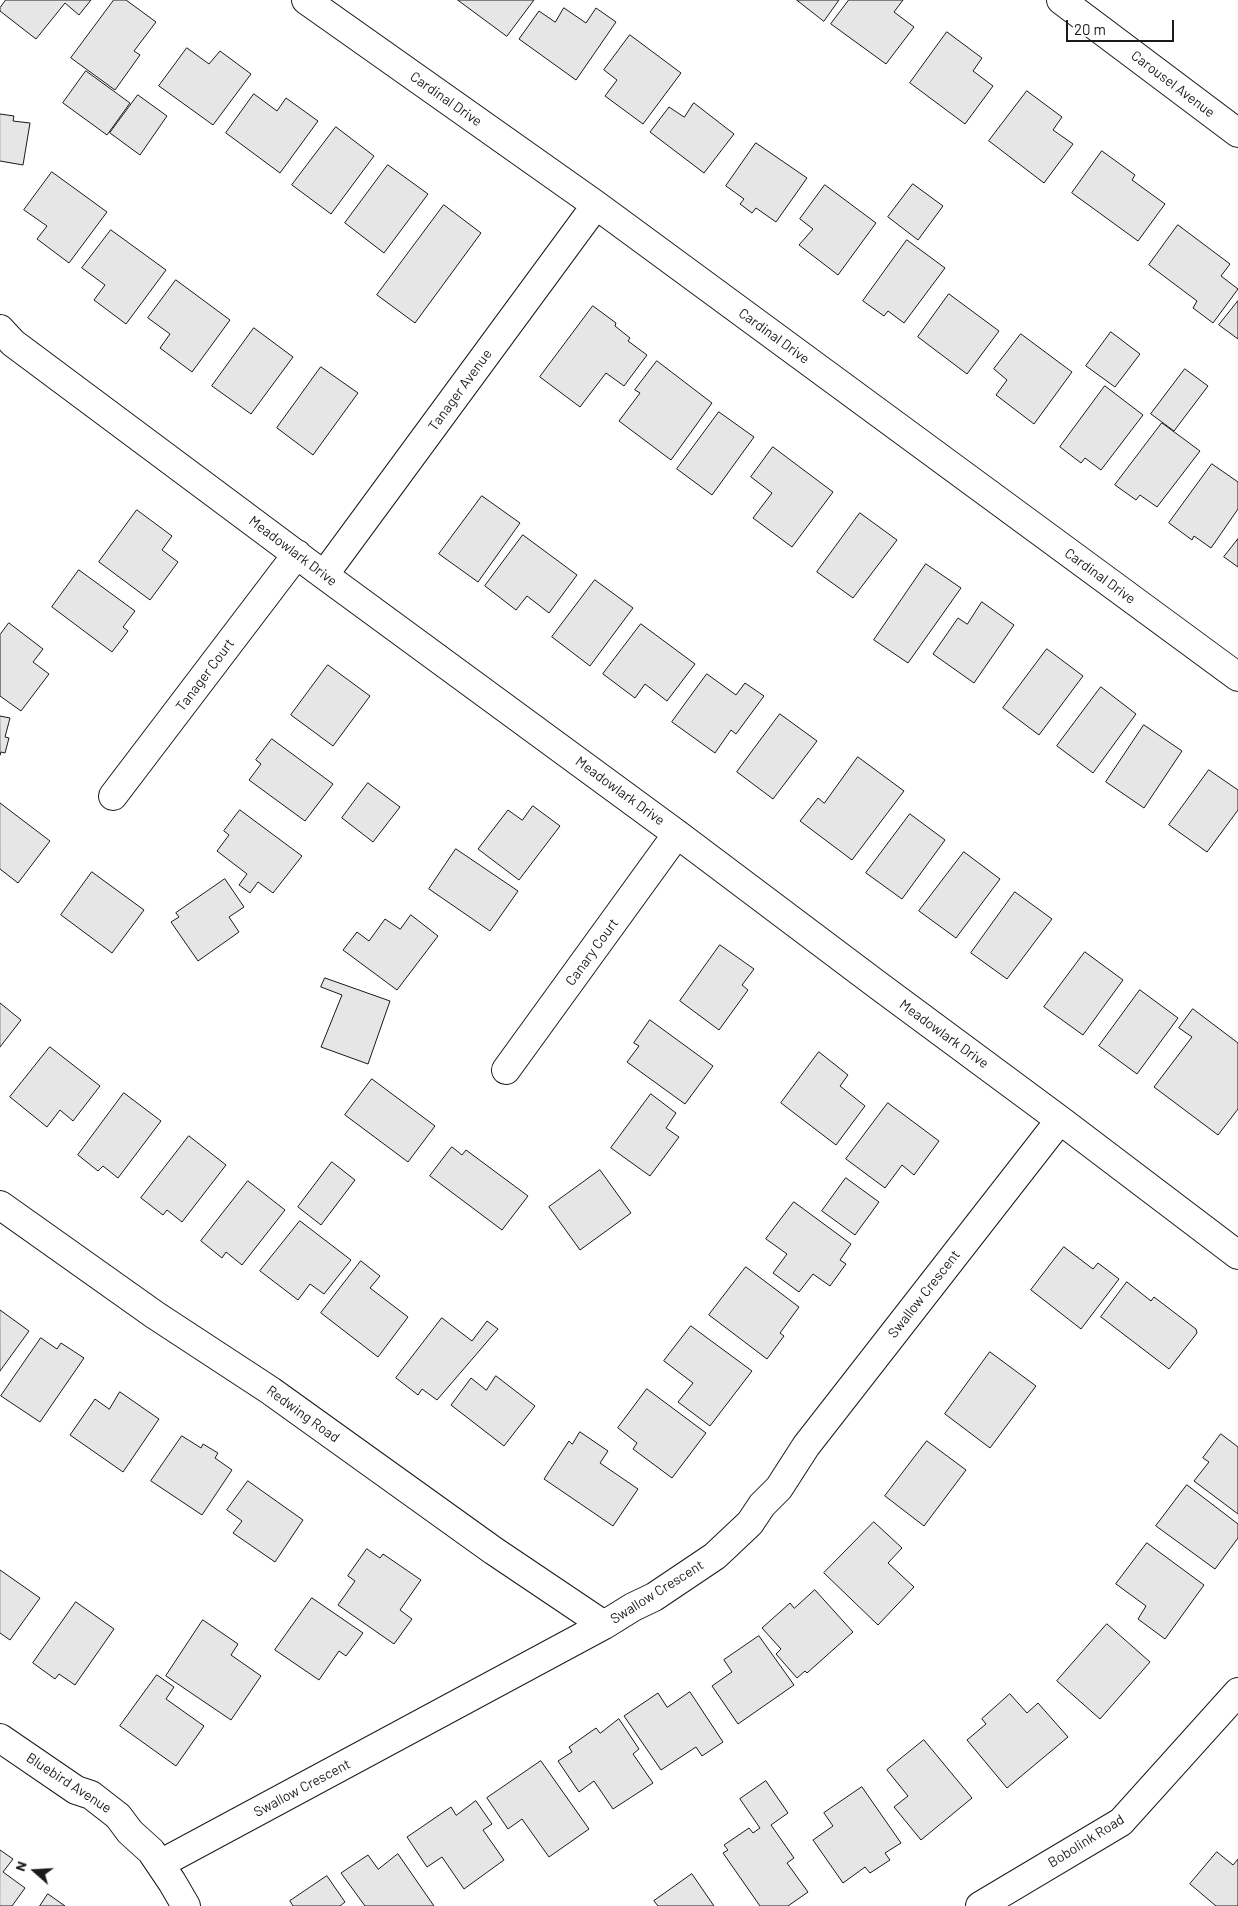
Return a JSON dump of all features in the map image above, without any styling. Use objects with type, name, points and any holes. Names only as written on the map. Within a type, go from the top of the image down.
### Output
[{"type":"street","name":"Cardinal Drive","points":[[306,0],[596,205],[1238,677]]},
{"type":"street","name":"Carousel Avenue","points":[[1060,0],[1238,132]]},
{"type":"street","name":"Tanager Avenue","points":[[324,575],[596,205]]},
{"type":"street","name":"Meadowlark Drive","points":[[0,329],[13,343],[324,575],[677,834],[1238,1255]]},
{"type":"street","name":"Tanager Court","points":[[113,796],[297,554]]},
{"type":"street","name":"Canary Court","points":[[506,1070],[677,834]]},
{"type":"street","name":"Swallow Crescent","points":[[160,1864],[604,1625],[633,1607],[654,1597],[715,1556],[750,1523],[762,1504],[779,1488],[806,1446],[1060,1120]]},
{"type":"street","name":"Redwing Road","points":[[0,1204],[156,1315],[271,1391],[494,1551],[604,1625]]},
{"type":"street","name":"Bobolink Road","points":[[980,1906],[1121,1822],[1238,1692]]},
{"type":"street","name":"Bluebird Avenue","points":[[0,1738],[76,1790],[91,1795],[118,1816],[130,1832],[143,1842],[160,1864],[186,1906]]},
{"type":"building","points":[[6,0],[91,0],[79,15],[65,3],[36,39],[0,11]]},
{"type":"building","points":[[114,0],[126,0],[156,22],[134,51],[140,55],[115,90],[71,58]]},
{"type":"building","points":[[458,0],[534,0],[507,36]]},
{"type":"building","points":[[797,0],[839,0],[824,21]]},
{"type":"building","points":[[849,0],[903,0],[894,12],[914,27],[886,64],[831,24]]},
{"type":"building","points":[[564,8],[586,23],[596,8],[616,22],[576,80],[519,39],[539,11],[555,22]]},
{"type":"building","points":[[947,32],[982,58],[973,71],[993,86],[965,124],[910,83]]},
{"type":"building","points":[[630,35],[681,73],[643,124],[605,96],[617,80],[604,70]]},
{"type":"building","points":[[187,48],[209,64],[220,51],[251,74],[213,125],[159,86]]},
{"type":"building","points":[[86,71],[130,103],[107,135],[63,103]]},
{"type":"building","points":[[1027,91],[1062,117],[1053,130],[1073,144],[1044,183],[989,141]]},
{"type":"building","points":[[254,94],[277,111],[286,98],[318,121],[280,173],[226,133]]},
{"type":"building","points":[[138,95],[167,116],[140,155],[110,133]]},
{"type":"building","points":[[694,103],[734,134],[704,173],[650,132],[669,107],[684,117]]},
{"type":"building","points":[[0,114],[14,116],[13,121],[30,123],[23,165],[0,161]]},
{"type":"building","points":[[336,127],[374,156],[331,214],[292,185]]},
{"type":"building","points":[[756,143],[807,178],[776,222],[756,208],[752,213],[740,204],[744,199],[726,186]]},
{"type":"building","points":[[1102,151],[1135,175],[1132,180],[1165,204],[1138,241],[1072,193]]},
{"type":"building","points":[[388,165],[428,194],[384,253],[345,223]]},
{"type":"building","points":[[52,172],[107,212],[69,263],[37,239],[47,226],[24,210]]},
{"type":"building","points":[[913,184],[943,206],[918,240],[888,217]]},
{"type":"building","points":[[825,185],[876,223],[838,275],[799,245],[813,229],[800,219]]},
{"type":"building","points":[[444,205],[481,233],[415,323],[377,295]]},
{"type":"building","points":[[1178,225],[1230,264],[1221,276],[1238,289],[1213,323],[1193,308],[1197,301],[1149,265]]},
{"type":"building","points":[[111,230],[166,270],[126,324],[94,300],[105,285],[82,268]]},
{"type":"building","points":[[907,240],[945,268],[904,323],[888,311],[884,316],[863,301]]},
{"type":"building","points":[[176,280],[230,320],[192,372],[160,348],[170,334],[148,318]]},
{"type":"building","points":[[949,294],[999,331],[967,374],[918,337]]},
{"type":"building","points":[[1238,301],[1238,339],[1219,325]]},
{"type":"building","points":[[593,306],[616,323],[615,326],[630,338],[628,341],[647,355],[624,386],[606,373],[580,407],[540,377]]},
{"type":"building","points":[[254,328],[293,357],[251,414],[212,386]]},
{"type":"building","points":[[1111,332],[1140,354],[1115,387],[1086,366]]},
{"type":"building","points":[[1021,334],[1072,372],[1034,424],[996,395],[1007,380],[994,369]]},
{"type":"building","points":[[657,361],[712,403],[671,460],[619,421],[640,393],[635,390]]},
{"type":"building","points":[[321,367],[358,393],[313,455],[277,428]]},
{"type":"building","points":[[1185,369],[1208,386],[1174,431],[1151,414]]},
{"type":"building","points":[[1105,386],[1143,415],[1101,470],[1085,458],[1081,463],[1060,447]]},
{"type":"building","points":[[719,412],[754,437],[712,495],[677,469]]},
{"type":"building","points":[[1162,423],[1200,451],[1157,507],[1140,495],[1136,500],[1115,485]]},
{"type":"building","points":[[773,447],[833,492],[792,547],[753,518],[772,493],[751,477]]},
{"type":"building","points":[[1212,464],[1238,482],[1238,509],[1211,548],[1194,536],[1192,540],[1169,523]]},
{"type":"building","points":[[482,496],[520,523],[478,582],[439,554]]},
{"type":"building","points":[[137,510],[172,536],[162,550],[178,562],[150,600],[99,562]]},
{"type":"building","points":[[860,513],[897,540],[853,598],[817,572]]},
{"type":"building","points":[[523,535],[577,575],[549,613],[527,596],[516,610],[485,586]]},
{"type":"building","points":[[1238,539],[1238,567],[1224,557]]},
{"type":"building","points":[[926,564],[961,588],[908,663],[874,640]]},
{"type":"building","points":[[79,570],[135,611],[123,627],[128,631],[112,652],[52,607]]},
{"type":"building","points":[[595,580],[633,608],[590,666],[552,637]]},
{"type":"building","points":[[982,602],[1014,625],[974,683],[933,654],[958,618],[967,624]]},
{"type":"building","points":[[9,623],[43,649],[33,662],[49,674],[21,711],[0,696],[0,635]]},
{"type":"building","points":[[641,624],[695,664],[667,701],[645,684],[635,698],[603,674]]},
{"type":"building","points":[[1047,649],[1083,676],[1039,735],[1003,708]]},
{"type":"building","points":[[328,665],[370,696],[333,746],[291,715]]},
{"type":"building","points":[[707,674],[736,695],[745,683],[764,696],[736,734],[731,730],[715,753],[672,722]]},
{"type":"building","points":[[1101,687],[1136,714],[1093,773],[1057,746]]},
{"type":"building","points":[[780,714],[817,741],[773,799],[737,772]]},
{"type":"building","points":[[0,716],[10,718],[5,737],[9,738],[5,753],[1,752],[0,755]]},
{"type":"building","points":[[1144,725],[1182,751],[1144,808],[1106,782]]},
{"type":"building","points":[[272,739],[333,784],[305,821],[249,780],[261,764],[256,760]]},
{"type":"building","points":[[858,757],[904,791],[852,860],[800,821],[818,798],[824,803]]},
{"type":"building","points":[[1209,770],[1238,790],[1238,810],[1207,852],[1169,825]]},
{"type":"building","points":[[368,783],[400,807],[373,842],[342,818]]},
{"type":"building","points":[[0,803],[50,841],[18,883],[0,869]]},
{"type":"building","points":[[533,806],[560,826],[519,880],[478,849],[508,810],[522,820]]},
{"type":"building","points":[[240,810],[302,856],[273,893],[258,882],[250,893],[239,885],[247,874],[217,851],[229,835],[224,831]]},
{"type":"building","points":[[910,814],[945,840],[902,899],[866,873]]},
{"type":"building","points":[[456,849],[518,891],[490,931],[429,889]]},
{"type":"building","points":[[964,852],[1000,879],[956,938],[919,911]]},
{"type":"building","points":[[92,872],[144,910],[112,953],[61,915]]},
{"type":"building","points":[[225,879],[244,907],[229,917],[239,932],[198,961],[171,922],[179,917],[176,913]]},
{"type":"building","points":[[1015,892],[1052,919],[1007,979],[971,953]]},
{"type":"building","points":[[411,915],[438,936],[397,990],[343,950],[357,932],[369,941],[385,919],[400,929]]},
{"type":"building","points":[[720,945],[754,969],[742,985],[748,990],[719,1030],[680,1001]]},
{"type":"building","points":[[1085,952],[1123,980],[1083,1035],[1044,1007]]},
{"type":"building","points":[[325,978],[390,1001],[368,1064],[321,1047],[342,995],[321,987]]},
{"type":"building","points":[[1140,990],[1178,1018],[1137,1074],[1099,1046]]},
{"type":"building","points":[[0,1003],[21,1020],[0,1047]]},
{"type":"building","points":[[1193,1009],[1238,1043],[1238,1109],[1218,1135],[1154,1087],[1192,1037],[1179,1028]]},
{"type":"building","points":[[650,1020],[713,1066],[685,1104],[627,1062],[639,1046],[634,1043]]},
{"type":"building","points":[[50,1047],[100,1086],[73,1121],[60,1110],[47,1127],[10,1097]]},
{"type":"building","points":[[819,1052],[848,1075],[840,1086],[865,1106],[836,1145],[781,1103]]},
{"type":"building","points":[[372,1079],[435,1126],[408,1162],[345,1115]]},
{"type":"building","points":[[124,1093],[161,1121],[118,1178],[103,1166],[98,1171],[78,1155]]},
{"type":"building","points":[[651,1094],[676,1113],[666,1128],[679,1137],[650,1176],[611,1148]]},
{"type":"building","points":[[888,1103],[939,1141],[914,1175],[902,1165],[885,1188],[846,1159]]},
{"type":"building","points":[[189,1136],[226,1165],[182,1222],[167,1210],[163,1215],[141,1198]]},
{"type":"building","points":[[452,1147],[462,1155],[466,1150],[528,1196],[502,1230],[430,1176]]},
{"type":"building","points":[[332,1162],[355,1180],[321,1225],[298,1207]]},
{"type":"building","points":[[600,1170],[631,1213],[580,1250],[549,1207]]},
{"type":"building","points":[[846,1178],[879,1202],[855,1235],[822,1211]]},
{"type":"building","points":[[248,1181],[285,1210],[242,1265],[226,1252],[222,1258],[201,1241]]},
{"type":"building","points":[[794,1202],[851,1244],[840,1260],[846,1264],[830,1286],[813,1274],[799,1292],[773,1273],[787,1254],[766,1239]]},
{"type":"building","points":[[300,1221],[351,1260],[324,1294],[310,1284],[298,1300],[260,1271]]},
{"type":"building","points":[[1064,1247],[1093,1269],[1098,1263],[1119,1279],[1081,1329],[1031,1290]]},
{"type":"building","points":[[361,1261],[380,1276],[370,1288],[408,1317],[378,1357],[321,1313]]},
{"type":"building","points":[[746,1267],[799,1307],[780,1333],[784,1336],[767,1359],[709,1315]]},
{"type":"building","points":[[1127,1282],[1151,1301],[1154,1297],[1196,1329],[1197,1333],[1169,1369],[1101,1317]]},
{"type":"building","points":[[0,1310],[29,1331],[0,1371]]},
{"type":"building","points":[[442,1318],[472,1341],[487,1321],[498,1329],[437,1400],[422,1389],[418,1395],[396,1378]]},
{"type":"building","points":[[691,1326],[752,1371],[710,1426],[678,1402],[693,1383],[664,1361]]},
{"type":"building","points":[[41,1338],[57,1349],[61,1343],[84,1358],[40,1422],[1,1396]]},
{"type":"building","points":[[990,1352],[1036,1386],[990,1448],[945,1414]]},
{"type":"building","points":[[496,1376],[535,1406],[504,1446],[451,1405],[471,1378],[486,1390]]},
{"type":"building","points":[[647,1389],[706,1433],[672,1478],[633,1449],[637,1443],[618,1428]]},
{"type":"building","points":[[120,1392],[159,1419],[123,1472],[70,1435],[95,1399],[109,1409]]},
{"type":"building","points":[[580,1432],[608,1451],[600,1463],[638,1489],[613,1526],[544,1479],[569,1441],[572,1444]]},
{"type":"building","points":[[1221,1434],[1238,1447],[1238,1514],[1194,1481],[1209,1462],[1203,1458]]},
{"type":"building","points":[[182,1436],[201,1448],[203,1444],[218,1453],[215,1458],[232,1470],[202,1515],[151,1481]]},
{"type":"building","points":[[927,1441],[966,1470],[924,1526],[885,1496]]},
{"type":"building","points":[[248,1481],[303,1520],[275,1562],[233,1533],[242,1521],[227,1510]]},
{"type":"building","points":[[1187,1485],[1238,1524],[1238,1538],[1215,1569],[1156,1526]]},
{"type":"building","points":[[874,1522],[902,1548],[888,1563],[914,1587],[878,1625],[824,1573]]},
{"type":"building","points":[[1147,1543],[1204,1585],[1165,1639],[1138,1619],[1146,1606],[1116,1584]]},
{"type":"building","points":[[367,1549],[380,1558],[383,1554],[421,1580],[400,1610],[412,1619],[394,1644],[338,1605],[355,1581],[348,1576]]},
{"type":"building","points":[[0,1570],[40,1598],[10,1640],[0,1633]]},
{"type":"building","points":[[815,1590],[853,1632],[807,1673],[805,1671],[797,1678],[776,1654],[781,1649],[762,1628],[790,1603],[794,1608]]},
{"type":"building","points":[[312,1598],[363,1633],[346,1656],[339,1651],[319,1680],[275,1650]]},
{"type":"building","points":[[76,1602],[114,1629],[75,1685],[59,1674],[55,1679],[33,1663]]},
{"type":"building","points":[[203,1620],[238,1644],[231,1655],[261,1676],[231,1720],[166,1676]]},
{"type":"building","points":[[1107,1624],[1150,1662],[1100,1719],[1057,1681]]},
{"type":"building","points":[[759,1636],[794,1685],[738,1724],[712,1686],[732,1672],[724,1660]]},
{"type":"building","points":[[157,1675],[174,1687],[166,1699],[204,1726],[176,1766],[120,1726]]},
{"type":"building","points":[[690,1692],[723,1742],[702,1756],[696,1747],[661,1770],[624,1716],[658,1693],[667,1707]]},
{"type":"building","points":[[1010,1694],[1027,1713],[1038,1703],[1068,1737],[1007,1788],[967,1740],[986,1724],[982,1719]]},
{"type":"building","points":[[619,1719],[639,1749],[633,1754],[653,1783],[613,1809],[594,1781],[579,1792],[558,1761],[572,1752],[569,1747],[596,1728],[600,1733]]},
{"type":"building","points":[[924,1740],[972,1798],[921,1840],[894,1807],[908,1796],[887,1770]]},
{"type":"building","points":[[541,1761],[589,1829],[549,1857],[522,1819],[508,1829],[487,1798]]},
{"type":"building","points":[[766,1781],[788,1813],[771,1825],[794,1858],[787,1863],[808,1892],[788,1906],[760,1906],[723,1853],[728,1850],[724,1845],[749,1828],[753,1833],[760,1828],[740,1799]]},
{"type":"building","points":[[862,1787],[901,1843],[885,1853],[890,1860],[870,1873],[865,1867],[843,1883],[813,1840],[833,1826],[824,1813]]},
{"type":"building","points":[[476,1801],[492,1824],[483,1830],[504,1860],[464,1889],[442,1857],[427,1867],[407,1837],[451,1807],[456,1815]]},
{"type":"building","points":[[0,1850],[13,1859],[3,1872],[25,1888],[12,1906],[0,1906]]},
{"type":"building","points":[[1217,1852],[1233,1865],[1238,1859],[1238,1906],[1216,1906],[1190,1884]]},
{"type":"building","points":[[398,1854],[434,1906],[365,1906],[341,1873],[368,1855],[378,1869]]},
{"type":"building","points":[[692,1874],[714,1906],[658,1906],[654,1901]]},
{"type":"building","points":[[327,1876],[345,1902],[340,1906],[293,1906],[290,1901]]},
{"type":"building","points":[[48,1894],[65,1906],[40,1906]]}]
